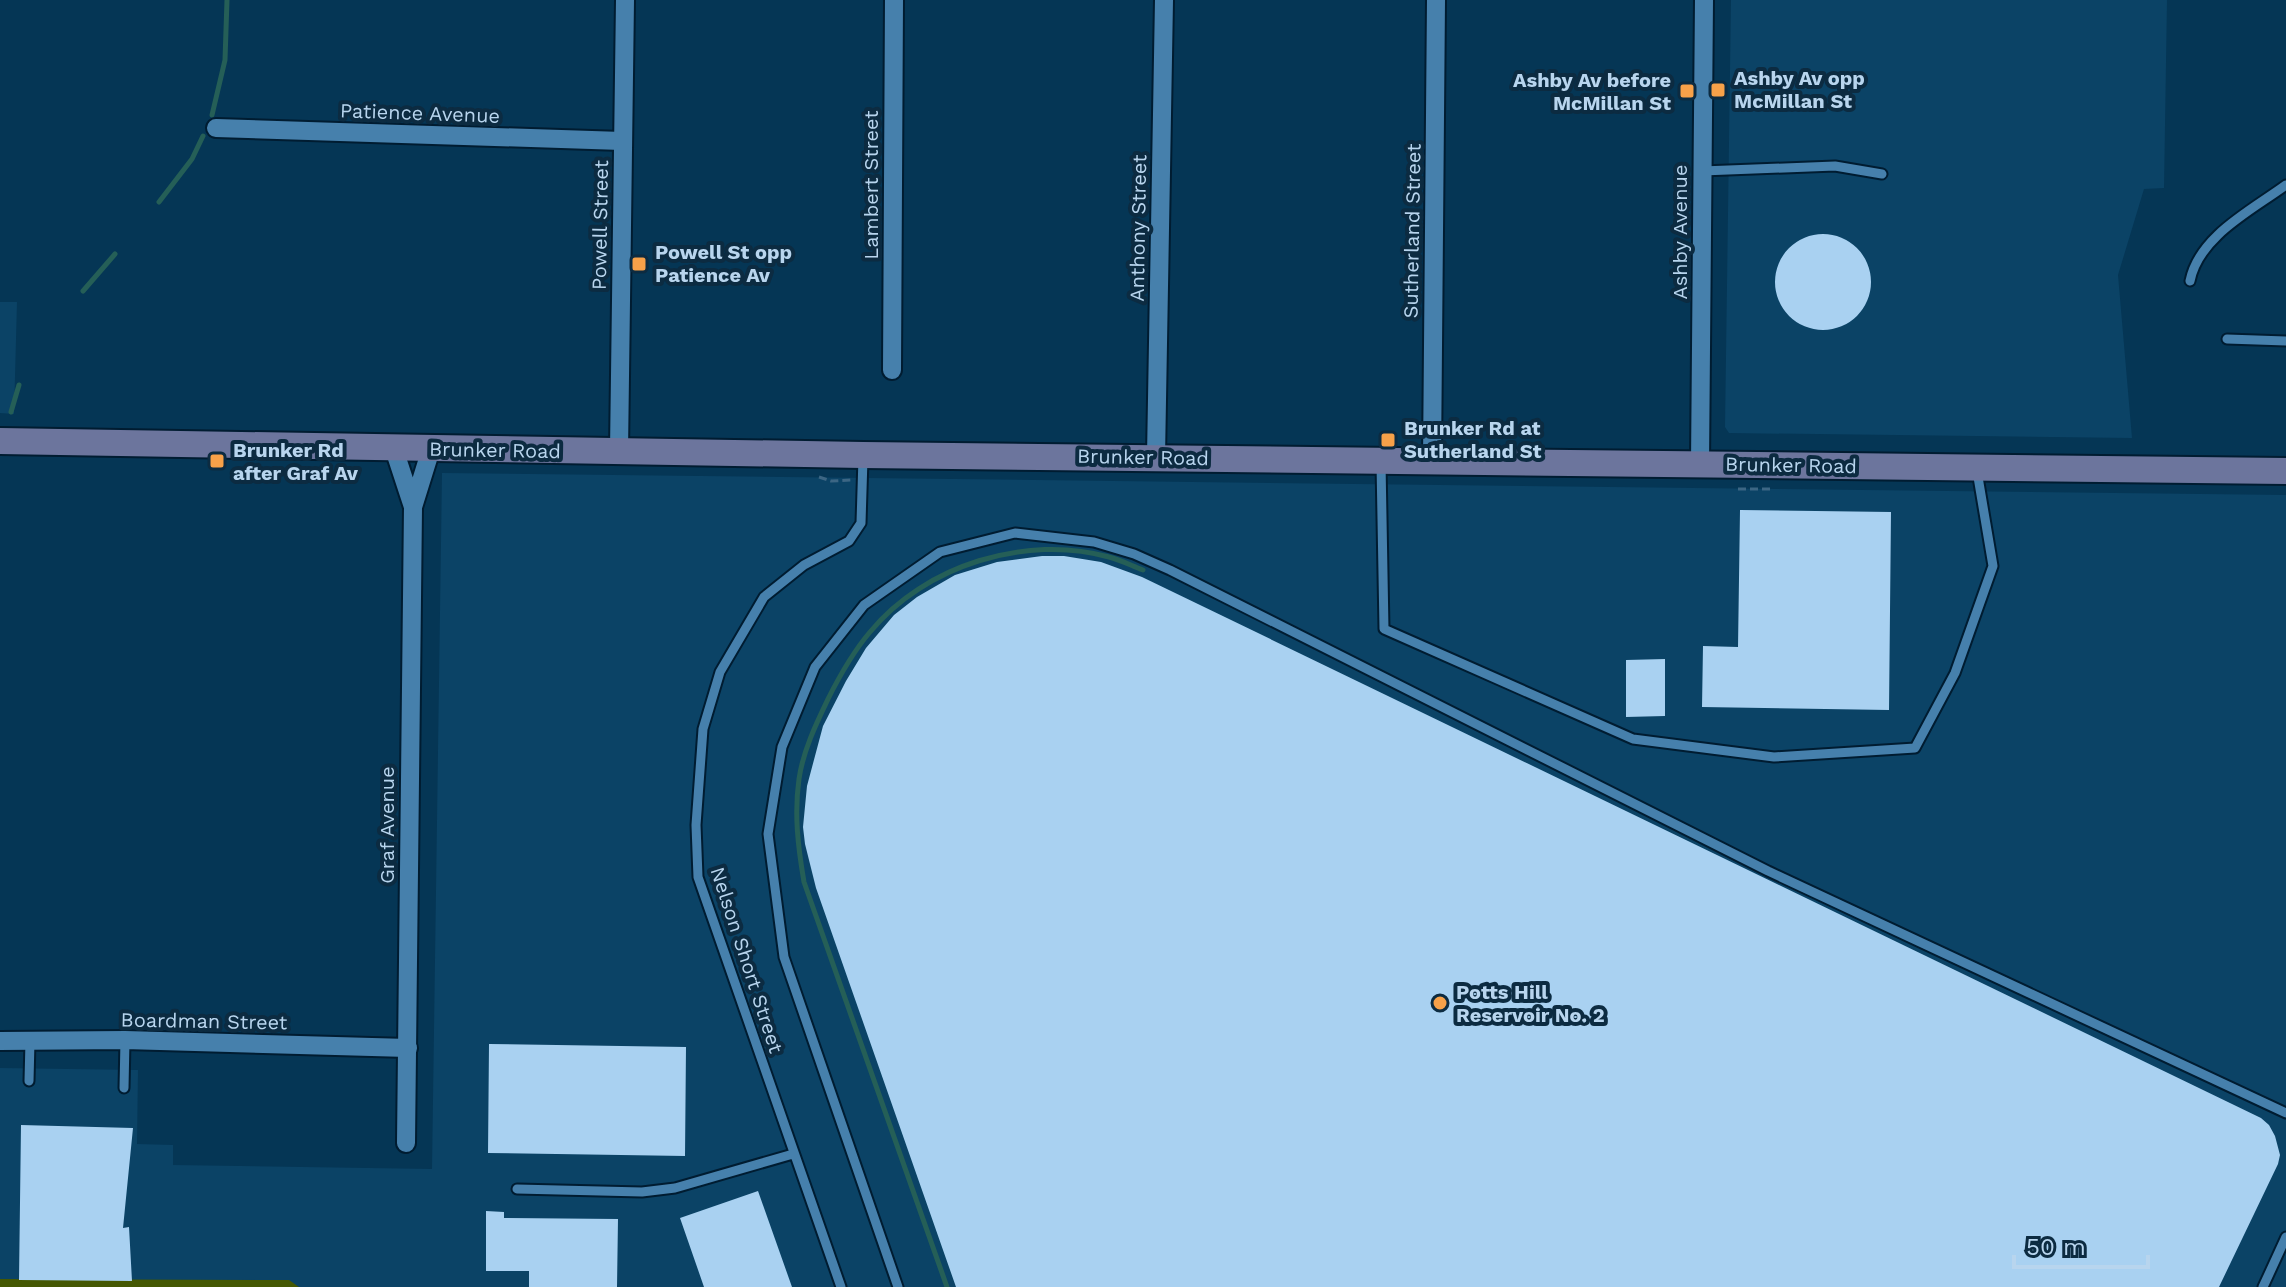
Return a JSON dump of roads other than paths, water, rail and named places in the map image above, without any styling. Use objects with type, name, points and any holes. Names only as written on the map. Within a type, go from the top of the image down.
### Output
[{"type":"main road","name":"Brunker Road","points":[[0,441],[394,449],[2286,471]]},
{"type":"street","name":"Powell Street","points":[[619,451],[625,0]]},
{"type":"street","name":"Lambert Street","points":[[892,370],[894,0]]},
{"type":"street","name":"Anthony Street","points":[[1156,457],[1164,0]]},
{"type":"street","name":"Sutherland Street","points":[[1432,461],[1436,0]]},
{"type":"street","name":"Ashby Avenue","points":[[1700,464],[1704,0]]},
{"type":"street","name":"Patience Avenue","points":[[216,128],[622,141]]},
{"type":"street","name":"Graf Avenue","points":[[394,449],[413,507]]},
{"type":"street","name":"Graf Avenue","points":[[406,1143],[413,507],[431,449]]},
{"type":"street","name":"Boardman Street","points":[[0,1041],[125,1040],[408,1048]]},
{"type":"lane","points":[[1702,171],[1835,166],[1882,174]]},
{"type":"lane","points":[[2190,281],[2200,256],[2213,239],[2286,185]]},
{"type":"lane","points":[[2227,339],[2286,341]]},
{"type":"lane","name":"Nelson Short Street","points":[[841,1287],[698,877],[696,825],[703,729],[720,672],[764,597],[804,565],[849,541],[861,523],[863,455]]},
{"type":"lane","points":[[1380,460],[1384,629],[1633,739],[1774,757],[1915,748],[1955,673],[1993,566],[1976,468]]},
{"type":"lane","points":[[898,1287],[784,957],[768,834],[770,820],[782,747],[815,667],[864,605],[940,552],[1015,533],[1094,542],[1123,550],[1170,570],[1768,871],[2286,1113]]},
{"type":"lane","points":[[124,1088],[125,1040]]},
{"type":"lane","points":[[29,1081],[30,1041]]},
{"type":"lane","points":[[517,1189],[642,1192],[675,1188],[793,1154]]},
{"type":"lane","points":[[2263,1287],[2286,1237]]},
{"type":"waterway","points":[[212,115],[225,60],[227,0]]},
{"type":"waterway","points":[[159,202],[192,159],[203,136]]},
{"type":"waterway","points":[[83,291],[115,254]]},
{"type":"waterway","points":[[11,412],[19,385]]},
{"type":"waterway","points":[[947,1287],[804,882],[797,818],[799,779],[804,758],[823,708],[852,656],[870,632],[919,589],[979,561],[1011,553],[1044,550],[1077,551],[1109,557],[1143,570]]},
{"type":"place","name":"Ashby Av opp McMillan St","points":[[1718,90]]},
{"type":"place","name":"Ashby Av before McMillan St","points":[[1687,91]]},
{"type":"place","name":"Powell St opp Patience Av","points":[[639,264]]},
{"type":"place","name":"Brunker Rd at Sutherland St","points":[[1388,440]]},
{"type":"place","name":"Brunker Rd after Graf Av","points":[[217,461]]},
{"type":"place","name":"Potts Hill Reservoir No. 2","points":[[1440,1003]]}]
